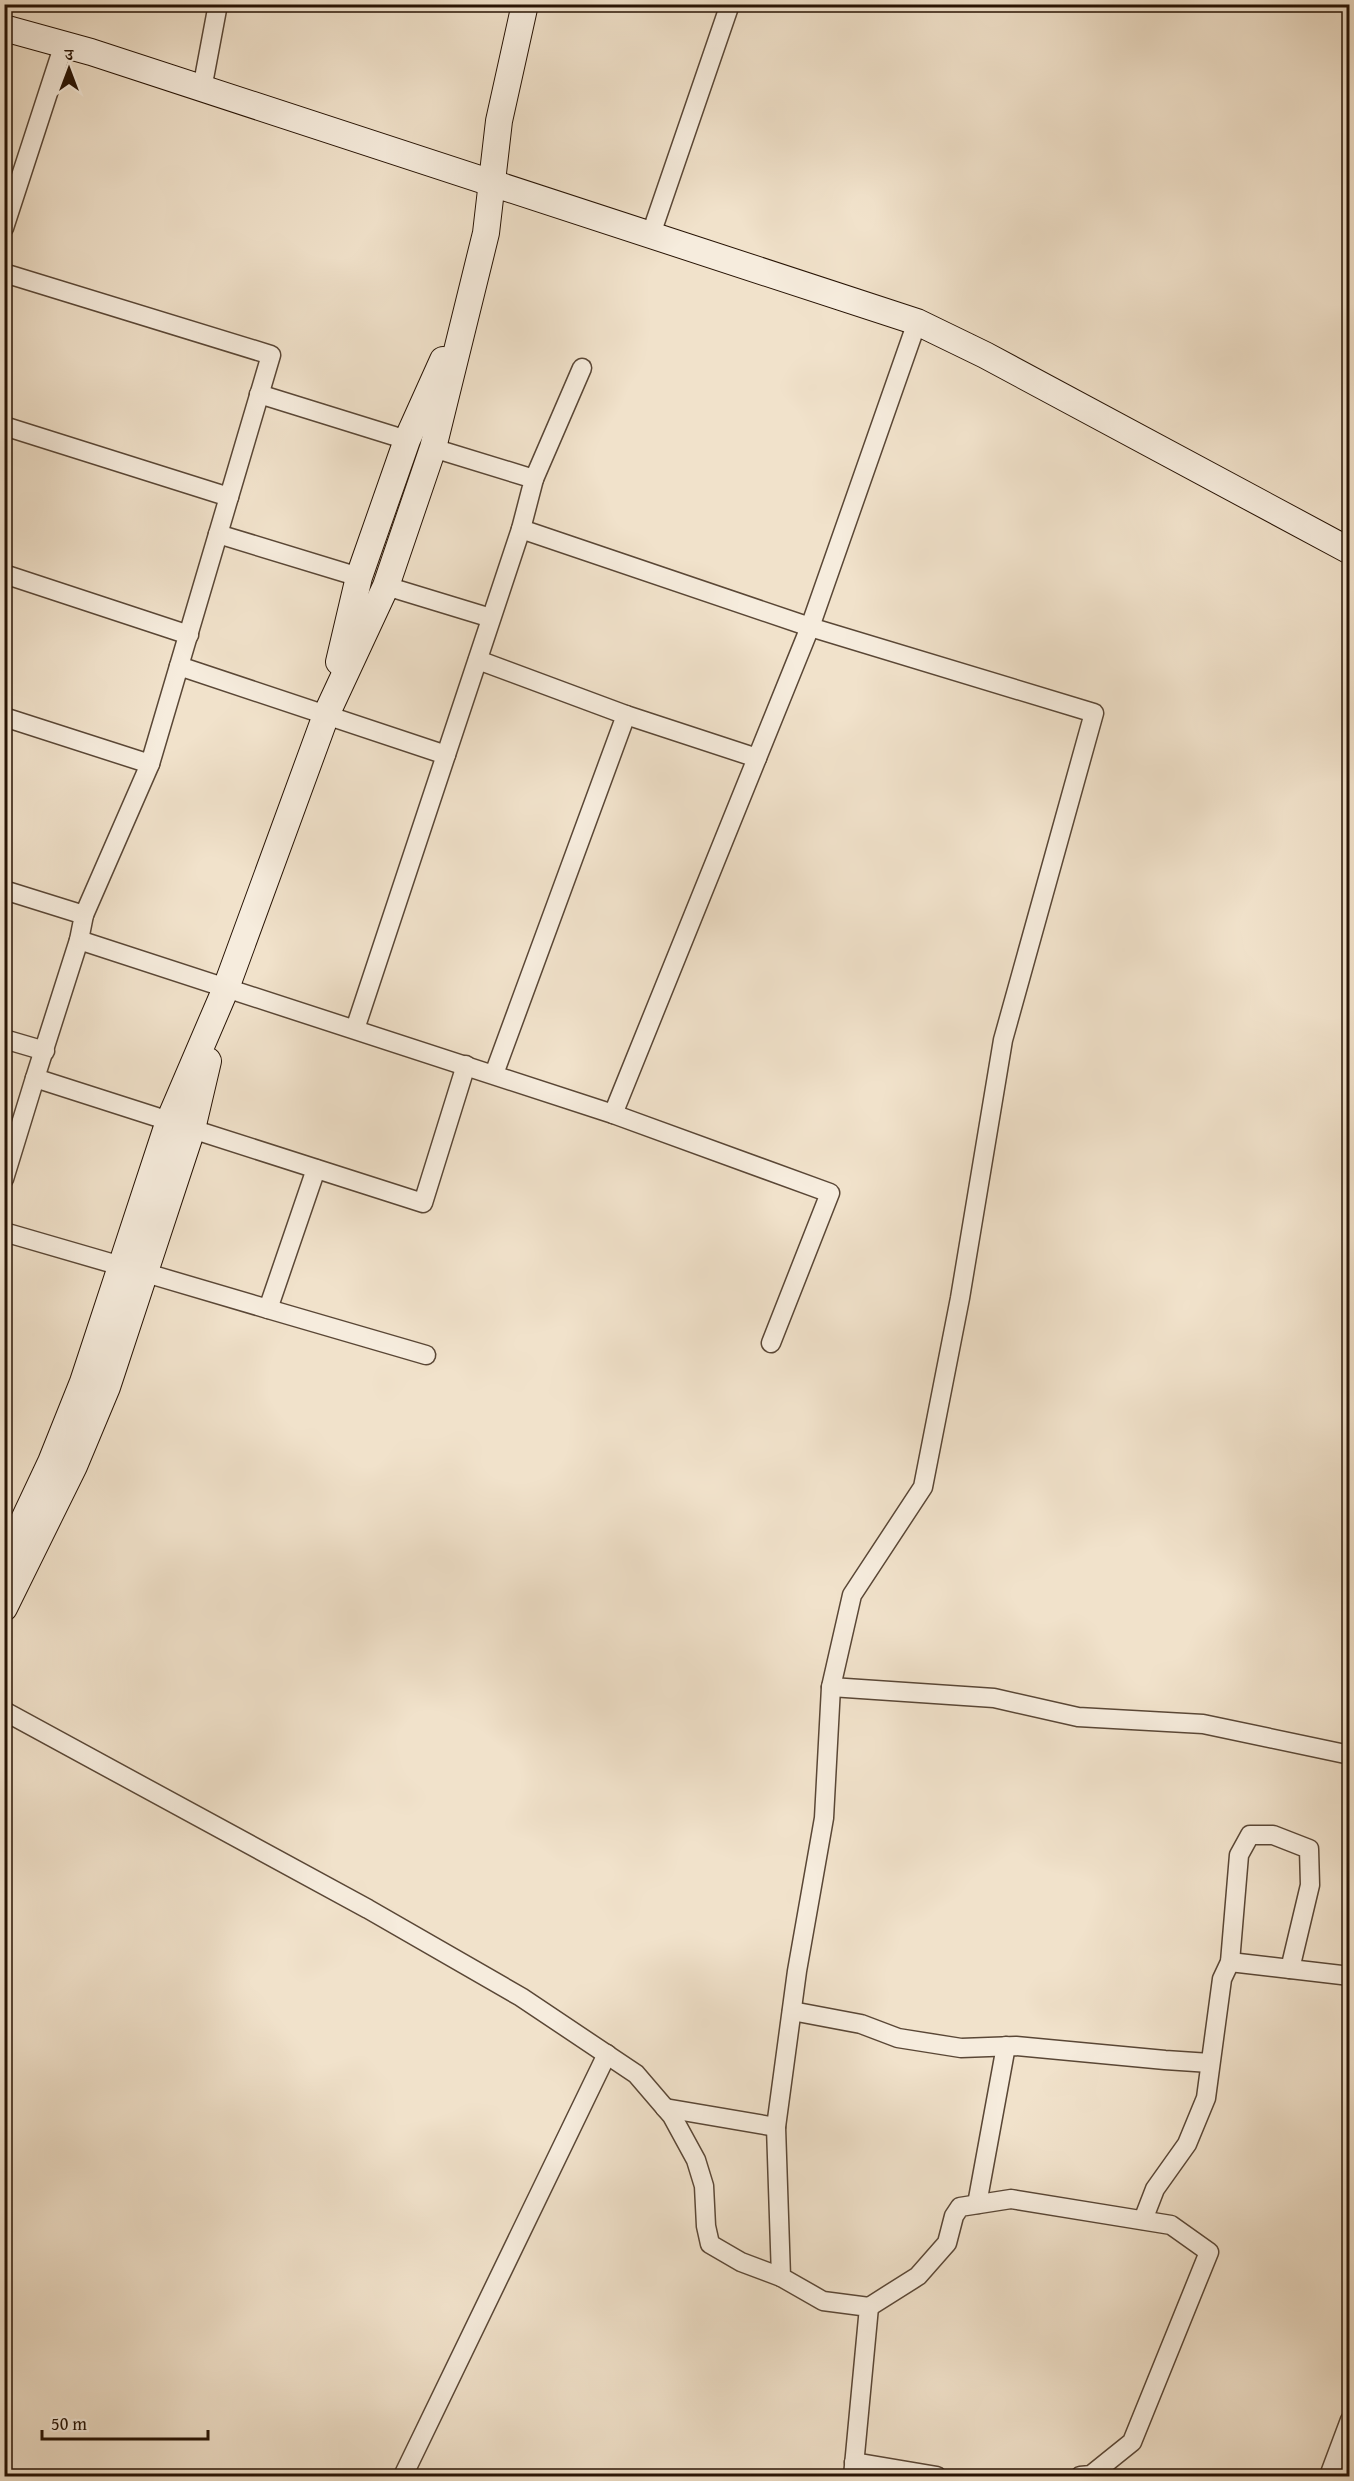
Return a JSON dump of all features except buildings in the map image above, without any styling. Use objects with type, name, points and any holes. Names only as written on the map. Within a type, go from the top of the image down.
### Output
[{"type":"street","points":[[202,89],[218,4]]},
{"type":"street","points":[[4,1562],[51,1462],[83,1382],[121,1266],[181,1125],[226,988],[326,715],[386,586],[433,448],[486,233],[499,121],[525,4]]},
{"type":"street","points":[[651,234],[730,4]]},
{"type":"street","points":[[4,28],[64,44],[492,181],[917,321],[996,360],[1350,550]]},
{"type":"street","points":[[4,228],[64,44]]},
{"type":"street","points":[[4,273],[271,356],[150,764],[84,915],[79,940],[4,1179]]},
{"type":"street","points":[[326,715],[358,577],[407,440],[471,296]]},
{"type":"street","points":[[614,1114],[810,627],[917,321]]},
{"type":"street","points":[[356,1029],[521,529],[534,479],[582,368]]},
{"type":"street","points":[[259,394],[407,440]]},
{"type":"street","points":[[4,426],[229,497]]},
{"type":"street","points":[[433,448],[534,479]]},
{"type":"street","points":[[521,529],[810,627],[1094,713],[1003,1040],[960,1298],[923,1487],[852,1595],[831,1687],[824,1818],[792,2011],[776,2127],[781,2277]]},
{"type":"street","points":[[218,534],[358,577]]},
{"type":"street","points":[[4,574],[189,634]]},
{"type":"street","points":[[386,586],[491,618]]},
{"type":"street","points":[[478,660],[626,715],[757,758]]},
{"type":"street","points":[[179,666],[446,755]]},
{"type":"street","points":[[494,1074],[626,715]]},
{"type":"street","points":[[4,717],[150,764]]},
{"type":"street","points":[[4,890],[84,915]]},
{"type":"street","points":[[79,940],[614,1114],[830,1193],[771,1343]]},
{"type":"street","points":[[4,1039],[45,1051]]},
{"type":"street","points":[[35,1078],[423,1203],[466,1065]]},
{"type":"street","points":[[4,1608],[74,1466],[107,1388],[146,1273],[181,1125]]},
{"type":"street","points":[[268,1309],[316,1169]]},
{"type":"street","points":[[4,1232],[121,1266]]},
{"type":"street","points":[[146,1273],[426,1355]]},
{"type":"street","points":[[831,1687],[994,1698],[1078,1717],[1203,1724],[1350,1755]]},
{"type":"street","points":[[4,1711],[368,1909],[521,1997],[636,2074],[672,2116],[696,2160],[704,2186],[706,2226],[710,2244],[741,2262],[781,2277],[822,2301],[869,2307],[918,2276],[947,2243],[954,2216],[960,2207],[1011,2199],[1170,2225],[1209,2253],[1132,2442],[1091,2475],[1080,2476]]},
{"type":"street","points":[[1143,2220],[1155,2189],[1187,2144],[1206,2098],[1222,1978],[1230,1962],[1239,1855],[1250,1835],[1273,1835],[1310,1849],[1310,1884],[1290,1969]]},
{"type":"street","points":[[1230,1962],[1350,1976]]},
{"type":"street","points":[[792,2011],[861,2024],[898,2038],[961,2048],[1006,2046],[1210,2063]]},
{"type":"street","points":[[977,2204],[1006,2046]]},
{"type":"street","points":[[402,2476],[607,2054]]},
{"type":"street","points":[[665,2108],[776,2127]]},
{"type":"street","points":[[869,2307],[853,2469],[937,2476]]},
{"type":"street","points":[[1329,2476],[1350,2420]]}]
